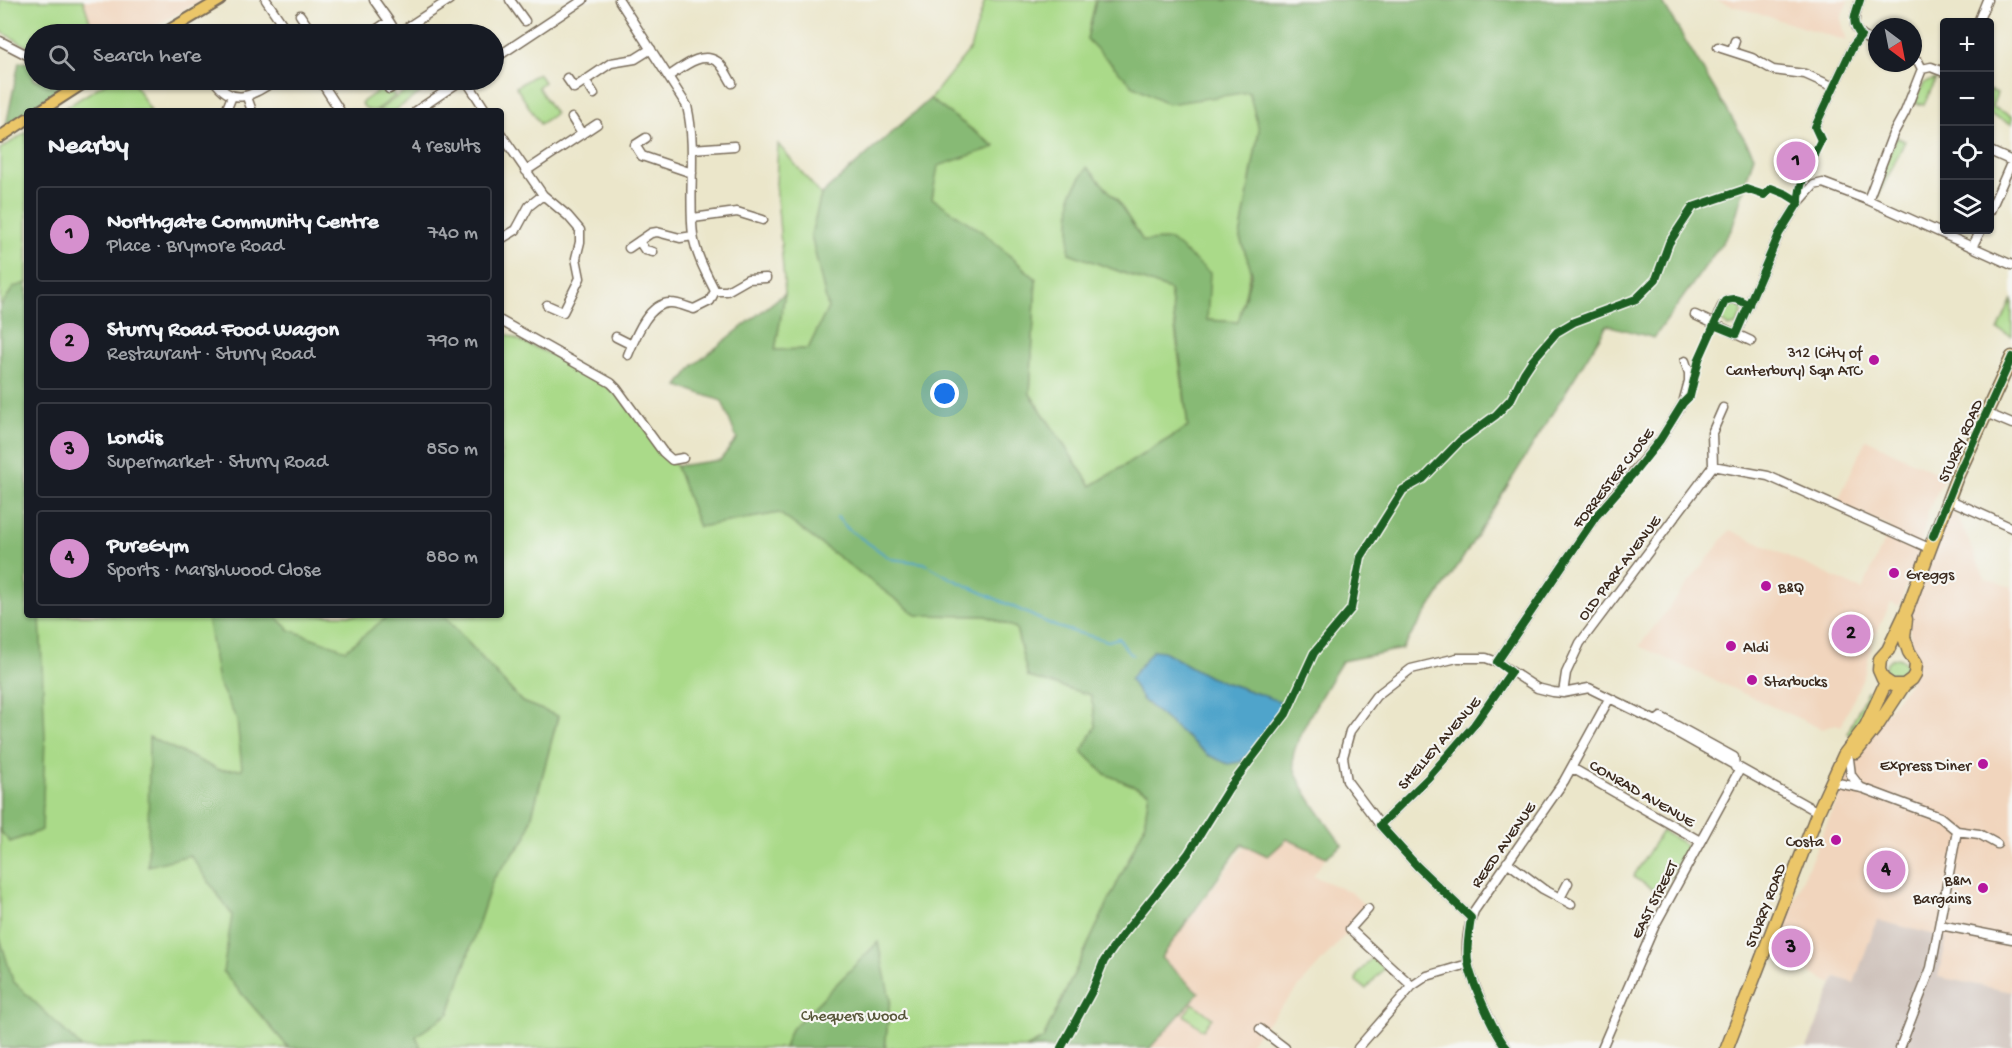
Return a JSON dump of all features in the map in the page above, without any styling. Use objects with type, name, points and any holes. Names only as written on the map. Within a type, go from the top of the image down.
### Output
[{"type":"highway","name":"STURRY ROAD","points":[[1726,1048],[1818,812],[1844,755],[1866,726],[1886,682],[1880,675],[1880,659],[1888,651],[1907,610],[1948,499],[2012,357]]},
{"type":"highway","name":"STURRY ROAD","points":[[1834,779],[1879,723],[1904,685],[1912,680],[1917,668],[1904,637],[1907,610]]},
{"type":"highway","points":[[1888,651],[1899,648],[1909,652]]},
{"type":"highway","points":[[1886,682],[1898,686],[1904,685]]},
{"type":"main road","points":[[180,24],[220,0]]},
{"type":"main road","points":[[44,108],[70,90]]},
{"type":"main road","points":[[0,137],[24,121]]},
{"type":"street","points":[[266,0],[282,24]]},
{"type":"street","points":[[374,0],[391,24]]},
{"type":"street","points":[[413,24],[448,0]]},
{"type":"street","points":[[510,0],[525,21]]},
{"type":"street","points":[[504,52],[583,0]]},
{"type":"street","points":[[619,0],[687,106],[692,149],[693,236],[699,257],[715,291]]},
{"type":"street","points":[[1860,0],[1854,26],[1861,36],[1868,40]]},
{"type":"street","points":[[1980,18],[1988,0]]},
{"type":"street","points":[[300,15],[306,24]]},
{"type":"street","points":[[384,24],[389,21]]},
{"type":"street","points":[[1815,127],[1853,46],[1861,36]]},
{"type":"street","points":[[0,41],[24,53]]},
{"type":"street","points":[[1718,47],[1733,46],[1773,70],[1805,74],[1834,87]]},
{"type":"street","points":[[567,78],[574,88],[611,63],[635,59],[651,49]]},
{"type":"street","points":[[669,76],[694,60],[706,58],[719,63],[732,83]]},
{"type":"street","points":[[1922,69],[1931,67],[1940,70]]},
{"type":"street","points":[[1868,200],[1893,134],[1921,72]]},
{"type":"street","points":[[585,80],[594,94]]},
{"type":"street","points":[[222,90],[232,96],[247,97],[259,90]]},
{"type":"street","points":[[326,90],[338,108]]},
{"type":"street","points":[[421,108],[449,90]]},
{"type":"street","points":[[471,90],[484,108]]},
{"type":"street","points":[[227,108],[232,96]]},
{"type":"street","points":[[247,97],[251,108]]},
{"type":"street","points":[[572,118],[582,134]]},
{"type":"street","points":[[526,171],[597,124]]},
{"type":"street","points":[[646,138],[635,145],[642,156],[692,173]]},
{"type":"street","points":[[504,139],[543,195],[568,216],[580,230],[576,258],[580,278],[562,312],[547,305]]},
{"type":"street","points":[[692,149],[735,146]]},
{"type":"street","points":[[1994,153],[2012,161],[1994,200]]},
{"type":"street","points":[[1736,334],[1779,234],[1799,202],[1815,185],[1823,183],[1868,200],[2012,265]]},
{"type":"street","points":[[504,237],[516,230],[528,206],[543,195]]},
{"type":"street","points":[[693,218],[737,212],[764,220]]},
{"type":"street","points":[[629,248],[651,233],[657,232],[672,237],[693,236]]},
{"type":"street","points":[[1972,247],[1978,234]]},
{"type":"street","points":[[639,241],[645,250],[653,252]]},
{"type":"street","points":[[715,291],[727,291],[748,279],[766,278]]},
{"type":"street","points":[[628,355],[644,321],[660,306],[671,303],[694,309],[710,301],[715,291]]},
{"type":"street","points":[[1713,325],[1721,308],[1730,298],[1749,305]]},
{"type":"street","points":[[1695,315],[1751,341]]},
{"type":"street","points":[[504,323],[611,383],[663,452],[672,460],[683,458]]},
{"type":"street","points":[[615,337],[632,345]]},
{"type":"street","name":"FORRESTER CLOSE","points":[[1497,662],[1596,516],[1660,440],[1683,403],[1689,381],[1685,361]]},
{"type":"street","points":[[1723,408],[1712,433],[1713,466],[1768,476],[1929,548]]},
{"type":"street","points":[[1986,413],[2012,424]]},
{"type":"street","name":"OLD PARK AVENUE","points":[[1563,693],[1566,673],[1580,643],[1713,466]]},
{"type":"street","points":[[1948,499],[2012,528]]},
{"type":"street","points":[[1471,918],[1417,866],[1380,825],[1347,781],[1342,756],[1350,731],[1376,696],[1411,669],[1457,658],[1486,658],[1497,662],[1537,687],[1563,693],[1589,688],[1656,721],[1818,812]]},
{"type":"street","name":"SHELLEY AVENUE","points":[[1380,825],[1428,778],[1474,725],[1511,672]]},
{"type":"street","name":"REED AVENUE","points":[[1507,1048],[1488,1015],[1468,964],[1467,948],[1471,918],[1572,768],[1609,699]]},
{"type":"street","points":[[1849,759],[1851,774],[1862,788]]},
{"type":"street","name":"CONRAD AVENUE","points":[[1572,768],[1700,841]]},
{"type":"street","name":"EAST STREET","points":[[1602,1048],[1654,926],[1738,768]]},
{"type":"street","points":[[1834,779],[1940,817],[1957,831],[1979,834],[1997,844]]},
{"type":"street","points":[[1900,1048],[1931,968],[1957,831]]},
{"type":"street","points":[[1507,862],[1543,889],[1571,904]]},
{"type":"street","points":[[1560,898],[1568,883]]},
{"type":"street","points":[[1368,909],[1350,929],[1413,986]]},
{"type":"street","points":[[1940,925],[2012,939]]},
{"type":"street","points":[[1358,1048],[1413,986],[1427,976],[1468,964]]},
{"type":"street","points":[[1260,1029],[1285,1048]]},
{"type":"shaded area","points":[[83,0],[203,0],[159,24],[91,24]]},
{"type":"shaded area","points":[[1714,0],[1848,0],[1841,19],[1847,41]]},
{"type":"shaded area","points":[[1866,439],[1945,477],[1928,511],[1918,558],[1899,606],[1891,603],[1873,639],[1865,673],[1841,726],[1836,724],[1822,729],[1639,646],[1730,530],[1862,590],[1891,527],[1837,503]]},
{"type":"shaded area","points":[[1949,512],[1957,515],[1985,578],[2012,587],[2012,992],[1938,977],[1877,921],[1854,983],[1836,977],[1832,984],[1771,953],[1856,752],[1912,679],[1912,654],[1907,610]]},
{"type":"shaded area","points":[[1266,818],[1326,857],[1313,876],[1352,893],[1368,909],[1245,1048],[1150,1048],[1199,993],[1161,958]]},
{"type":"shaded area","points":[[1877,920],[1947,938],[1938,977],[2012,992],[2012,1048],[1807,1048],[1836,977],[1854,983]]},
{"type":"green space","points":[[0,0],[83,0],[91,24],[24,24],[24,44],[0,31]]},
{"type":"green space","points":[[985,0],[1096,0],[1087,39],[1250,92],[1259,130],[1240,238],[1251,268],[1239,322],[1207,320],[1171,240],[1143,241],[1117,200],[1069,253],[1170,290],[1188,427],[1091,486],[1030,394],[1036,279],[985,234],[932,198],[937,166],[995,146],[930,99],[970,49]]},
{"type":"green space","points":[[1096,0],[1661,0],[1754,155],[1732,229],[1654,338],[1607,325],[1461,561],[1402,649],[1342,661],[1298,740],[1293,761],[1295,771],[1306,793],[1342,845],[1326,857],[1287,839],[1268,856],[1242,844],[1161,958],[1199,993],[1150,1048],[1026,1048],[1043,1039],[1144,827],[1149,792],[1105,774],[1082,751],[1096,726],[1091,695],[1028,677],[1016,628],[986,616],[917,615],[779,513],[699,527],[676,466],[720,460],[737,439],[722,401],[678,386],[694,365],[785,293],[775,350],[808,349],[828,308],[811,235],[821,195],[930,99],[995,147],[938,166],[932,198],[985,234],[1036,279],[1030,394],[1091,486],[1188,427],[1170,290],[1069,253],[1071,194],[1087,167],[1117,200],[1143,241],[1171,240],[1210,273],[1207,320],[1238,322],[1252,272],[1240,238],[1259,130],[1249,92],[1168,104],[1132,85],[1087,39]],"holes":[[[1153,651],[1163,651],[1209,677],[1257,693],[1208,755],[1143,700],[1131,680]]]},
{"type":"green space","points":[[19,62],[24,62],[24,90],[60,90],[33,108],[24,108],[24,114],[6,126]]},
{"type":"green space","points":[[538,73],[544,82],[538,87],[555,114],[540,124],[516,87]]},
{"type":"green space","points":[[1936,79],[1924,105],[1915,103],[1924,83]]},
{"type":"green space","points":[[94,90],[138,90],[149,108],[65,108]]},
{"type":"green space","points":[[379,90],[389,90],[395,96],[379,108],[365,108],[361,103]]},
{"type":"green space","points":[[407,90],[418,90],[420,93],[398,108],[381,108]]},
{"type":"green space","points":[[1994,108],[2012,116],[2012,124],[1994,117]]},
{"type":"green space","points":[[24,134],[24,618],[400,618],[223,972],[289,1048],[0,1048],[0,149]]},
{"type":"green space","points":[[1896,137],[1905,141],[1877,199],[1874,193]]},
{"type":"green space","points":[[778,144],[821,195],[811,235],[828,308],[808,349],[775,350],[785,293],[776,184]]},
{"type":"green space","points":[[24,284],[24,618],[40,618],[45,738],[42,830],[10,842],[0,831],[0,307],[14,287]]},
{"type":"green space","points":[[2012,299],[2012,336],[1998,330]]},
{"type":"green space","points":[[1732,301],[1741,306],[1742,312],[1736,325],[1728,327],[1720,319],[1722,310]]},
{"type":"green space","points":[[504,333],[574,365],[613,388],[676,466],[699,527],[779,513],[917,615],[986,616],[1016,628],[1028,677],[1091,695],[1105,774],[1149,792],[1144,827],[1043,1039],[1026,1048],[885,1048],[890,999],[790,1031],[784,1048],[421,1048],[416,1036],[449,1013],[493,879],[526,838],[558,717],[522,702],[446,618],[504,618]]},
{"type":"green space","points":[[207,618],[278,618],[290,630],[346,650],[385,618],[446,618],[522,702],[558,716],[526,838],[493,879],[449,1013],[416,1036],[421,1048],[289,1048],[223,972],[232,915],[190,855],[148,866],[149,737],[219,770],[242,769],[237,720],[218,682]]},
{"type":"green space","points":[[1896,658],[1904,661],[1907,669],[1904,677],[1896,680],[1888,677],[1885,669],[1888,661]]},
{"type":"green space","points":[[1867,692],[1878,696],[1853,736],[1847,734]]},
{"type":"green space","points":[[1662,831],[1688,846],[1661,894],[1633,877]]},
{"type":"green space","points":[[0,938],[13,981],[82,1048],[0,1048]]},
{"type":"green space","name":"Chequers Wood","points":[[878,942],[890,999],[885,1048],[784,1048],[790,1031]]},
{"type":"green space","points":[[1372,958],[1384,968],[1366,989],[1356,981],[1357,975]]},
{"type":"green space","points":[[1193,1003],[1212,1018],[1203,1030],[1184,1015]]},
{"type":"water","points":[[1153,650],[1163,651],[1209,677],[1285,703],[1261,744],[1240,762],[1228,764],[1208,755],[1143,700],[1130,679]]},
{"type":"waterway","points":[[837,517],[848,529],[891,559],[924,563],[950,578],[1057,627],[1108,641],[1119,638],[1127,651],[1133,655]]},
{"type":"cycle path","points":[[1799,202],[1803,178],[1821,140],[1815,127],[1853,46],[1861,36],[1855,23],[1860,0]]},
{"type":"cycle path","points":[[1061,1048],[1092,991],[1104,961],[1188,854],[1229,788],[1286,714],[1314,653],[1351,609],[1361,557],[1403,490],[1423,479],[1460,441],[1496,415],[1511,399],[1532,361],[1557,332],[1574,322],[1636,299],[1656,279],[1669,243],[1693,207],[1746,189],[1764,195],[1771,188],[1799,202]]},
{"type":"cycle path","points":[[1714,325],[1736,334],[1779,234],[1799,202]]},
{"type":"cycle path","points":[[1507,1048],[1490,1020],[1470,969],[1467,950],[1471,918],[1417,866],[1380,825],[1428,778],[1474,725],[1511,672],[1497,662],[1596,516],[1660,440],[1683,403],[1690,396],[1699,359],[1725,301],[1734,299],[1749,305]]},
{"type":"cycle path","points":[[1933,536],[1957,477],[2012,357]]},
{"type":"place","name":"Northgate Community Centre","points":[[1796,161]]},
{"type":"place","name":"312 (City of Canterbury) Sqn ATC","points":[[1874,360]]},
{"type":"place","name":"Greggs","points":[[1894,573]]},
{"type":"place","name":"B&Q","points":[[1766,586]]},
{"type":"place","name":"Sturry Road Food Wagon","points":[[1851,634]]},
{"type":"place","name":"Aldi","points":[[1731,646]]},
{"type":"place","name":"Starbucks","points":[[1752,680]]},
{"type":"place","name":"Express Diner","points":[[1983,764]]},
{"type":"place","name":"Costa","points":[[1836,840]]},
{"type":"place","name":"PureGym","points":[[1886,870]]},
{"type":"place","name":"B&M Bargains","points":[[1983,888]]},
{"type":"place","name":"Londis","points":[[1791,948]]}]
